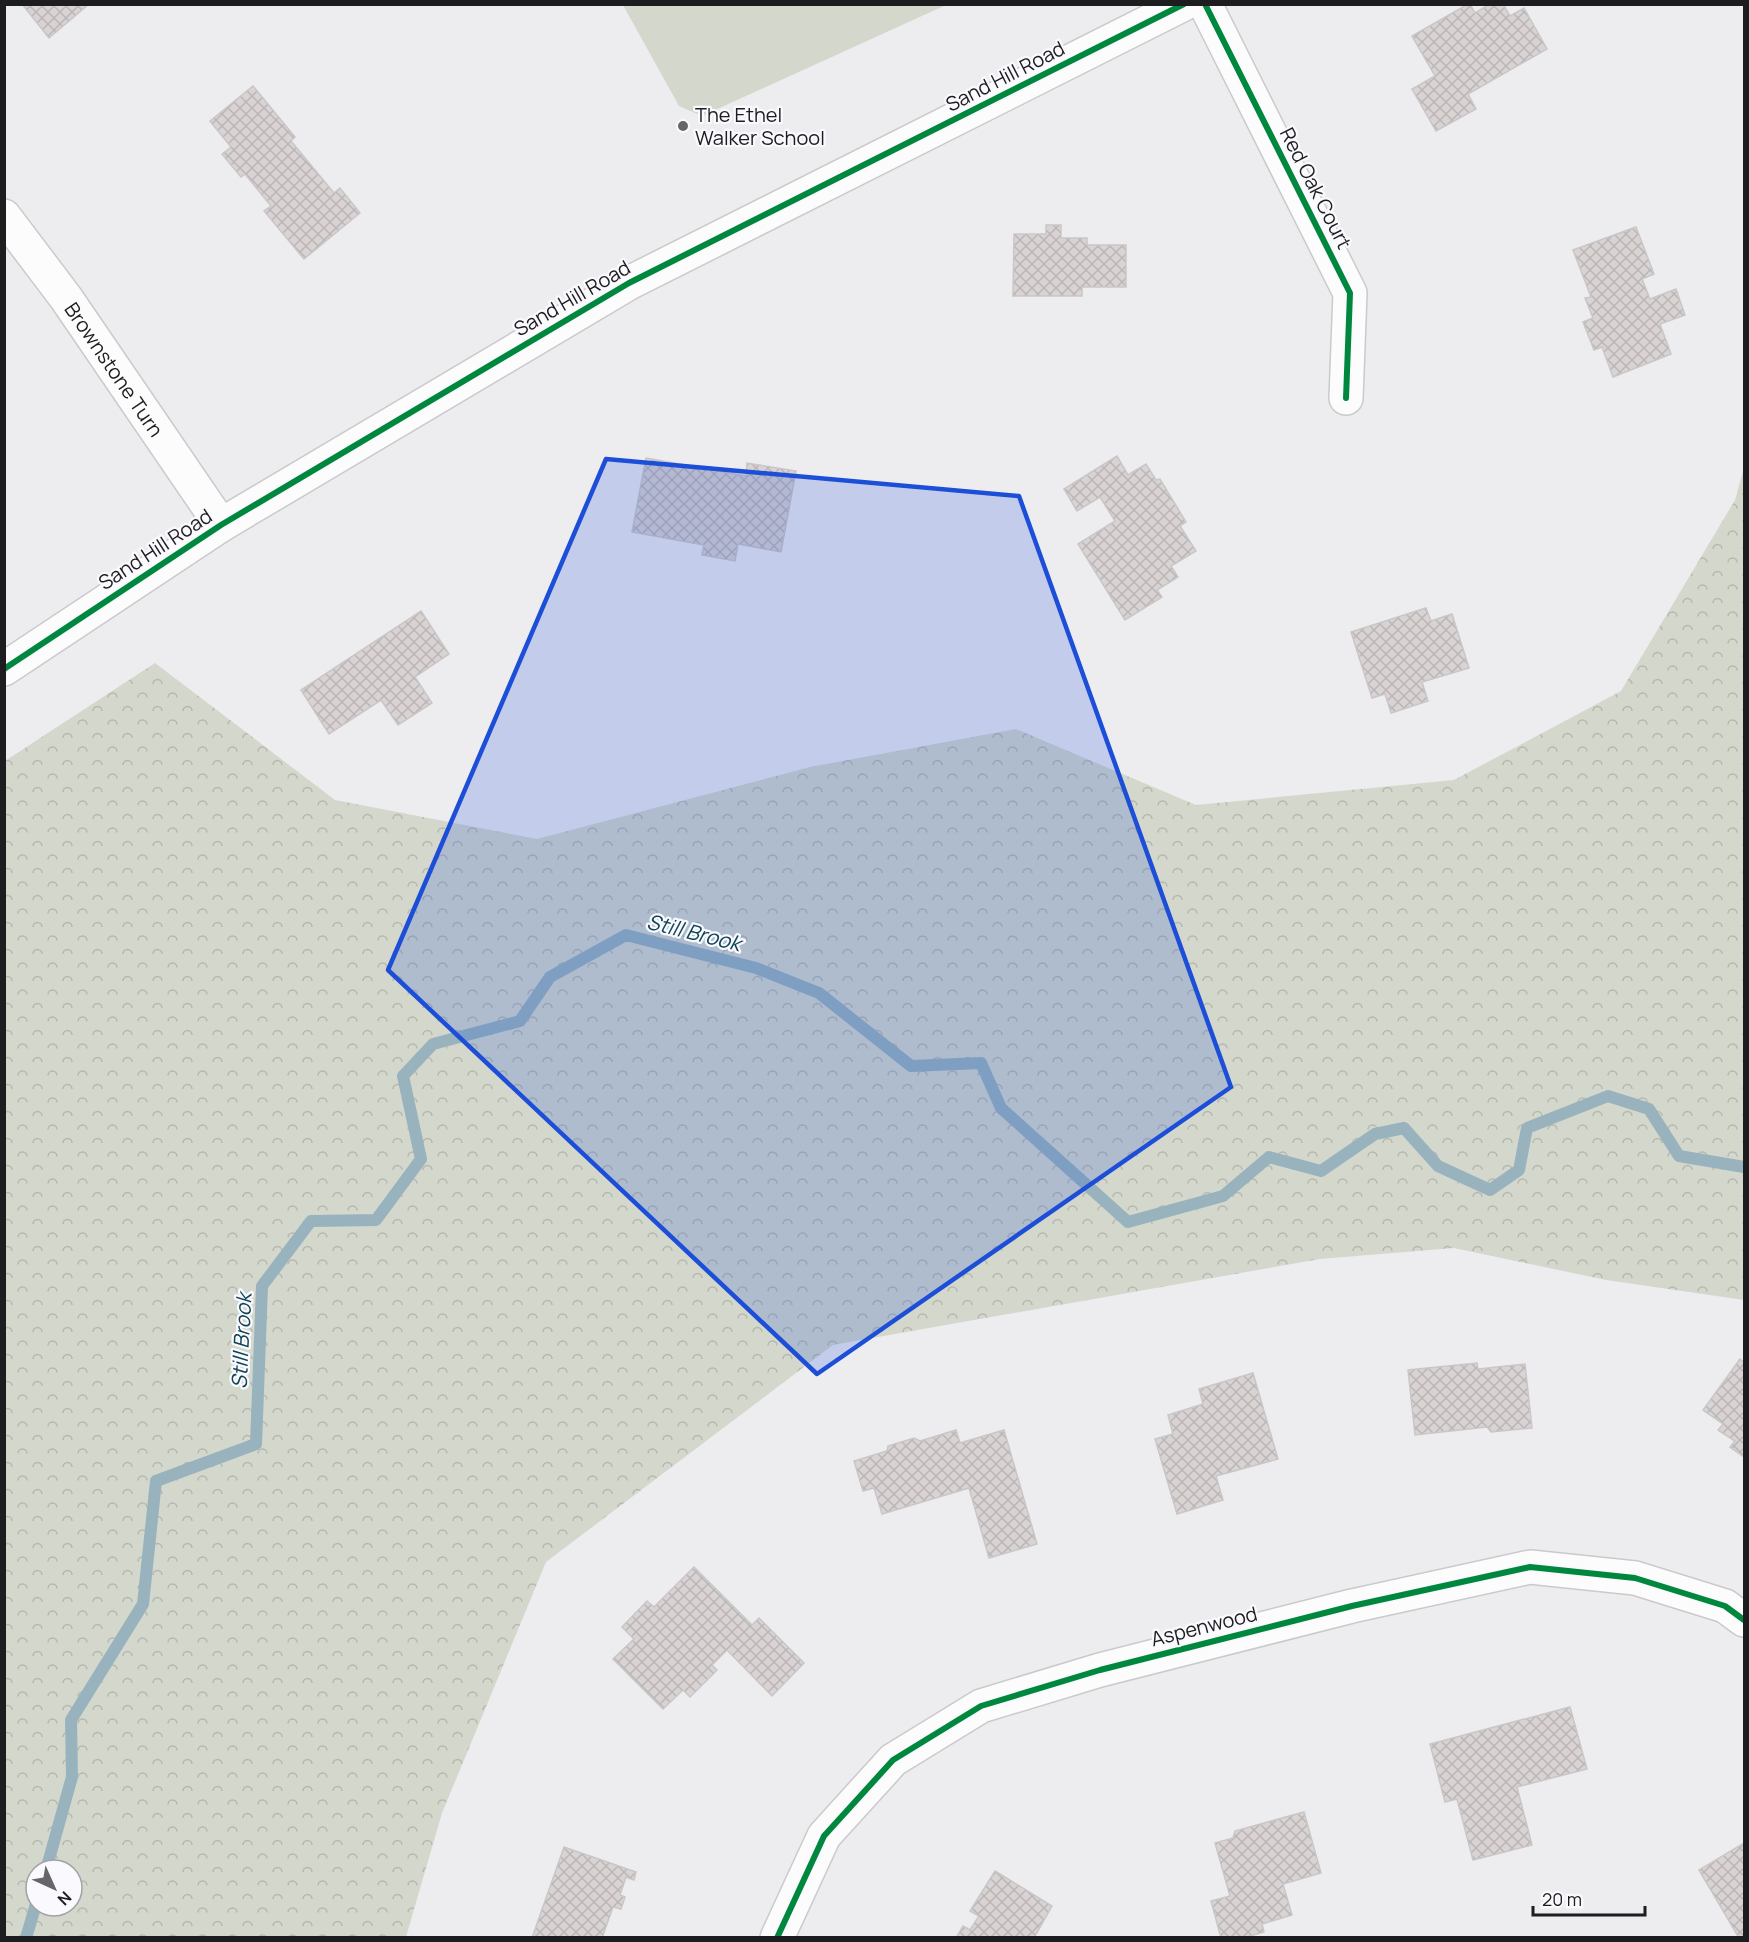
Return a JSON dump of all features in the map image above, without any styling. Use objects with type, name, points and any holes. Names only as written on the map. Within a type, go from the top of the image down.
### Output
[{"type":"street","name":"Sand Hill Road","points":[[4,669],[221,525],[629,283],[1184,4]]},
{"type":"street","name":"Red Oak Court","points":[[1205,4],[1350,293],[1346,398]]},
{"type":"street","name":"Brownstone Turn","points":[[4,216],[66,298],[221,525]]},
{"type":"street","name":"Aspenwood","points":[[777,1938],[824,1836],[893,1760],[981,1706],[1123,1664],[1352,1606],[1530,1567],[1635,1578],[1725,1606],[1744,1620]]},
{"type":"highlighted area","points":[[606,459],[1019,496],[1231,1087],[817,1374],[388,970]]},
{"type":"green space","points":[[623,5],[946,5],[702,116],[679,106]]},
{"type":"green space","points":[[1744,468],[1744,1300],[1606,1280],[1454,1248],[1320,1259],[833,1345],[546,1562],[442,1813],[406,1937],[5,1937],[5,761],[155,663],[335,800],[537,839],[810,767],[1016,729],[1196,805],[1454,780],[1621,691],[1735,500]]},
{"type":"building","points":[[22,4],[89,4],[49,38]]},
{"type":"building","points":[[1468,4],[1475,13],[1490,4],[1503,4],[1510,16],[1524,8],[1547,49],[1468,94],[1476,109],[1436,131],[1412,89],[1435,76],[1412,36]]},
{"type":"building","points":[[253,86],[295,137],[291,141],[334,193],[340,188],[360,213],[304,259],[264,211],[271,206],[245,174],[241,177],[222,154],[231,147],[210,121]]},
{"type":"building","points":[[1046,225],[1061,225],[1061,238],[1087,238],[1087,245],[1126,245],[1126,287],[1082,287],[1082,296],[1013,296],[1014,234],[1046,234]]},
{"type":"building","points":[[1636,227],[1654,274],[1642,279],[1650,299],[1676,289],[1685,315],[1660,324],[1671,354],[1613,377],[1602,347],[1594,350],[1583,322],[1593,318],[1585,298],[1591,297],[1573,250]]},
{"type":"building","points":[[1117,456],[1128,475],[1146,464],[1156,480],[1160,479],[1186,522],[1180,526],[1196,551],[1171,566],[1178,577],[1157,590],[1162,597],[1125,620],[1078,544],[1115,521],[1100,497],[1077,511],[1064,489]]},
{"type":"building","points":[[646,458],[746,476],[747,463],[796,471],[781,552],[738,544],[735,561],[702,555],[704,545],[632,532]]},
{"type":"building","points":[[1426,608],[1431,621],[1452,614],[1469,668],[1422,682],[1428,701],[1391,713],[1385,694],[1372,698],[1351,632]]},
{"type":"building","points":[[421,611],[449,654],[415,677],[432,703],[398,725],[381,700],[329,734],[301,690]]},
{"type":"building","points":[[1740,1359],[1744,1362],[1744,1457],[1730,1447],[1735,1441],[1718,1430],[1723,1424],[1703,1410]]},
{"type":"building","points":[[1477,1363],[1478,1369],[1525,1364],[1532,1428],[1491,1432],[1487,1427],[1415,1435],[1408,1370]]},
{"type":"building","points":[[1253,1373],[1278,1459],[1216,1476],[1223,1500],[1177,1514],[1155,1439],[1173,1434],[1168,1415],[1203,1404],[1199,1389]]},
{"type":"building","points":[[956,1430],[960,1443],[1004,1430],[1037,1544],[989,1558],[969,1488],[882,1514],[874,1488],[863,1491],[854,1461],[887,1451],[888,1446],[914,1438],[920,1441]]},
{"type":"building","points":[[694,1567],[752,1625],[759,1618],[804,1663],[772,1696],[727,1650],[712,1665],[717,1670],[690,1697],[683,1690],[663,1709],[613,1659],[634,1639],[622,1627],[647,1601],[654,1607]]},
{"type":"building","points":[[1570,1707],[1587,1769],[1517,1787],[1532,1845],[1473,1860],[1457,1799],[1445,1802],[1430,1744]]},
{"type":"building","points":[[1304,1812],[1321,1873],[1283,1884],[1292,1915],[1262,1924],[1264,1932],[1243,1938],[1221,1938],[1211,1901],[1230,1896],[1215,1843],[1233,1838],[1235,1831]]},
{"type":"building","points":[[1744,1843],[1744,1938],[1739,1938],[1699,1870]]},
{"type":"building","points":[[564,1847],[636,1872],[634,1880],[626,1877],[620,1895],[625,1897],[621,1909],[613,1907],[602,1938],[532,1938]]},
{"type":"building","points":[[995,1871],[1052,1906],[1034,1938],[956,1938],[963,1926],[970,1930],[979,1916],[970,1911]]},
{"type":"waterway","name":"Still Brook","points":[[49,1858],[72,1777],[71,1720],[143,1604],[156,1481],[256,1444],[262,1286],[311,1221],[376,1220],[421,1159],[403,1076],[433,1044],[520,1021],[550,977],[626,935],[756,968],[819,993],[911,1066],[981,1063],[1001,1108],[1128,1222],[1223,1196],[1269,1157],[1321,1171],[1375,1134],[1404,1128],[1438,1166],[1490,1190],[1519,1170],[1527,1128],[1608,1096],[1649,1109],[1679,1156],[1744,1167]]},
{"type":"waterway","name":"Still Brook","points":[[26,1938],[32,1918]]},
{"type":"cycle path","points":[[4,669],[221,525],[629,283],[1184,4]]},
{"type":"cycle path","points":[[1205,4],[1350,293],[1346,398]]},
{"type":"cycle path","points":[[777,1938],[824,1836],[893,1760],[981,1706],[1100,1670],[1352,1606],[1530,1567],[1635,1578],[1725,1606],[1744,1620]]},
{"type":"place","name":"The Ethel Walker School","points":[[683,126]]}]
